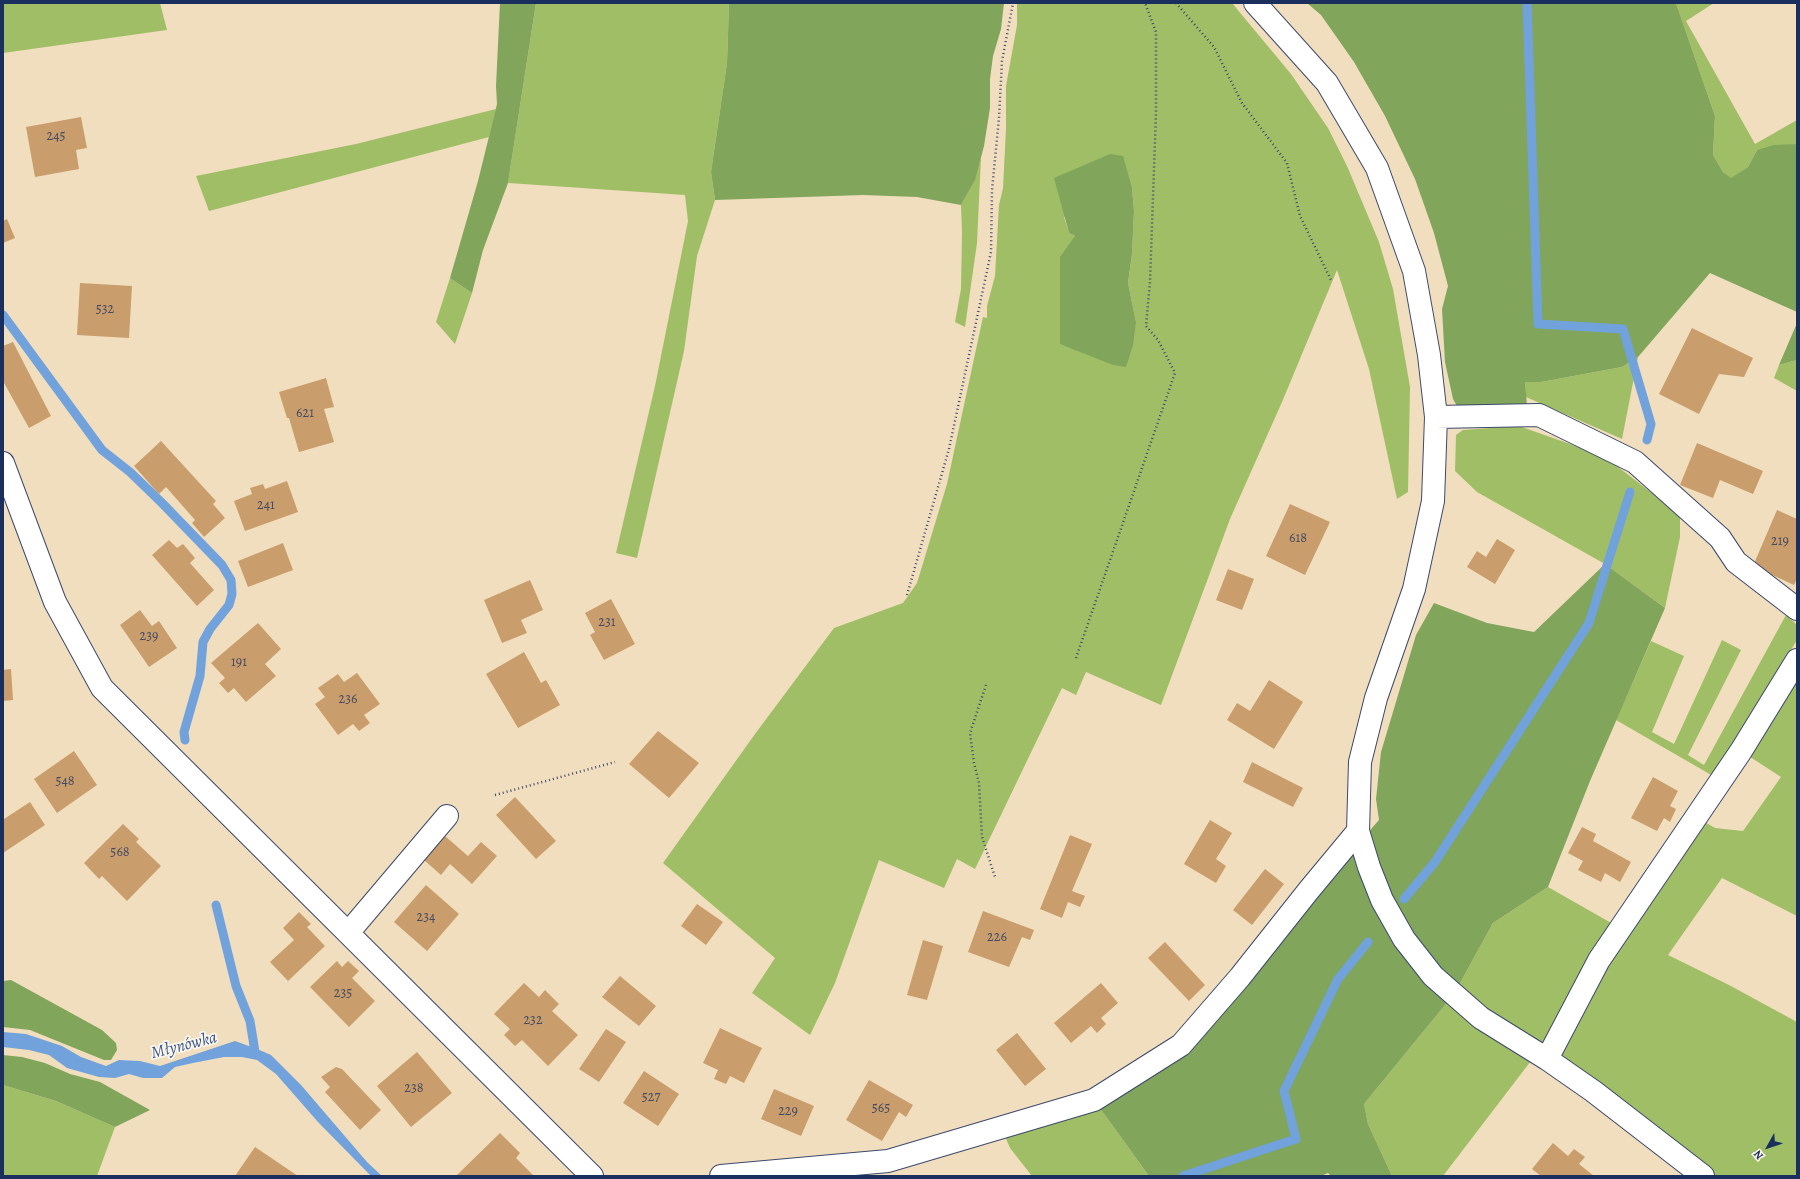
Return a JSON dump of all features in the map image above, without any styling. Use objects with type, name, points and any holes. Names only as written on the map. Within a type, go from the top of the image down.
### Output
[{"type":"street","points":[[1255,3],[1327,83],[1377,168],[1414,271],[1430,355],[1436,417],[1433,501],[1414,589],[1376,698],[1360,762],[1358,831],[1382,900],[1404,939],[1433,976],[1481,1018],[1547,1059],[1593,1091],[1703,1176]]},
{"type":"street","points":[[1436,417],[1539,415],[1635,462],[1720,538],[1736,562],[1797,609]]},
{"type":"street","points":[[3,463],[55,602],[102,688],[592,1176]]},
{"type":"street","points":[[1547,1059],[1599,960],[1742,750],[1797,660]]},
{"type":"street","points":[[348,933],[447,816]]},
{"type":"street","points":[[721,1176],[888,1161],[1094,1100],[1181,1045],[1240,977],[1358,831]]},
{"type":"path","points":[[907,595],[949,449],[991,252],[992,190],[999,118],[1002,61],[1013,3]]},
{"type":"path","points":[[1076,658],[1174,373],[1158,340],[1146,326],[1156,114],[1156,32],[1145,3]]},
{"type":"path","points":[[1176,3],[1214,48],[1242,103],[1287,163],[1300,216],[1331,280]]},
{"type":"path","points":[[986,685],[970,732],[974,763],[979,783],[982,837],[994,877]]},
{"type":"path","points":[[494,795],[615,762]]},
{"type":"green space","points":[[3,3],[160,3],[167,30],[3,53]]},
{"type":"green space","points":[[500,3],[536,3],[508,183],[483,250],[472,293],[450,278],[478,181],[497,104],[496,86]]},
{"type":"green space","points":[[536,3],[729,3],[727,63],[711,172],[715,200],[697,256],[684,351],[637,558],[616,553],[655,386],[688,221],[685,195],[508,183]]},
{"type":"green space","points":[[729,3],[1004,3],[1001,29],[993,56],[990,79],[990,108],[984,146],[975,180],[961,205],[917,197],[863,195],[715,200],[711,172],[727,63]]},
{"type":"green space","points":[[1017,3],[1232,3],[1291,74],[1328,128],[1347,166],[1379,242],[1393,289],[1410,387],[1408,492],[1397,499],[1369,369],[1337,270],[1282,402],[1230,519],[1161,705],[1086,672],[1076,695],[1062,688],[975,869],[957,859],[944,888],[879,860],[835,983],[810,1035],[752,993],[775,958],[663,863],[755,734],[834,628],[903,603],[917,583],[947,484],[983,317],[987,318],[987,306],[995,276],[999,205],[1003,188],[1006,129],[1006,86],[1017,25]],"holes":[[[1132,188],[1134,211],[1132,254],[1128,283],[1136,322],[1082,351],[1060,344],[1075,236],[1069,233],[1064,217]]]},
{"type":"green space","points":[[1307,3],[1676,3],[1715,116],[1713,155],[1723,172],[1731,178],[1748,167],[1757,150],[1774,145],[1797,144],[1797,312],[1710,273],[1638,357],[1622,367],[1541,382],[1525,382],[1528,416],[1463,417],[1453,399],[1445,362],[1442,309],[1448,286],[1434,233],[1415,179],[1385,116],[1354,62],[1321,15]]},
{"type":"green space","points":[[1676,3],[1714,3],[1686,21],[1755,144],[1797,120],[1797,144],[1757,150],[1748,167],[1731,179],[1723,172],[1713,155],[1715,116]]},
{"type":"green space","points":[[496,109],[489,137],[209,211],[196,176],[356,144]]},
{"type":"green space","points":[[1110,154],[1123,156],[1132,188],[1134,211],[1132,254],[1128,283],[1136,322],[1133,345],[1126,367],[1113,365],[1060,344],[1060,257],[1075,236],[1069,233],[1054,178]]},
{"type":"green space","points":[[981,157],[977,243],[965,327],[955,322],[961,289],[961,205],[974,181]]},
{"type":"green space","points":[[450,278],[472,293],[455,344],[436,322]]},
{"type":"green space","points":[[1797,323],[1797,360],[1779,365]]},
{"type":"green space","points":[[1638,357],[1622,439],[1526,397],[1525,382],[1541,382],[1622,367]]},
{"type":"green space","points":[[1797,360],[1797,391],[1774,378],[1779,365]]},
{"type":"green space","points":[[1519,426],[1604,456],[1680,515],[1680,537],[1665,608],[1605,564],[1477,492],[1455,471],[1456,435],[1463,430]]},
{"type":"green space","points":[[1605,564],[1665,608],[1590,781],[1548,887],[1493,923],[1454,994],[1364,1104],[1368,1124],[1392,1176],[1331,1176],[1328,1173],[1321,1176],[1149,1176],[1094,1100],[1181,1045],[1379,820],[1376,799],[1381,752],[1416,635],[1434,603],[1487,623],[1534,632]]},
{"type":"green space","points":[[1786,615],[1797,625],[1797,640],[1713,776],[1616,720],[1651,641],[1684,656],[1652,732],[1674,744],[1722,640],[1741,650],[1688,755],[1704,765]]},
{"type":"green space","points":[[1797,660],[1797,916],[1722,878],[1668,955],[1729,985],[1797,1022],[1797,1176],[1703,1176],[1537,1053],[1443,1176],[1392,1176],[1368,1124],[1364,1104],[1454,994],[1493,923],[1548,887],[1620,928],[1696,817],[1715,828],[1743,831],[1781,777],[1741,751]]},
{"type":"green space","points":[[11,980],[102,1030],[116,1043],[117,1050],[111,1060],[104,1060],[30,1030],[3,1027],[3,981]]},
{"type":"green space","points":[[3,1055],[22,1057],[45,1063],[70,1074],[100,1082],[150,1110],[115,1127],[56,1101],[3,1085]]},
{"type":"green space","points":[[3,1085],[56,1101],[115,1127],[97,1176],[3,1176]]},
{"type":"green space","points":[[1094,1100],[1149,1176],[1032,1176],[1010,1148],[1001,1127]]},
{"type":"water","points":[[3,1032],[26,1034],[62,1046],[81,1057],[106,1066],[119,1060],[140,1061],[160,1066],[235,1041],[257,1049],[271,1055],[301,1085],[367,1162],[382,1176],[371,1176],[318,1122],[276,1074],[257,1060],[242,1057],[224,1057],[175,1067],[162,1078],[143,1078],[129,1074],[115,1078],[99,1077],[67,1068],[49,1055],[29,1050],[3,1047]]},
{"type":"building","points":[[81,117],[87,148],[76,150],[79,169],[35,177],[26,127]]},
{"type":"building","points":[[7,219],[15,238],[3,243],[3,221]]},
{"type":"building","points":[[80,283],[132,286],[129,338],[77,335]]},
{"type":"building","points":[[1692,328],[1753,358],[1744,377],[1719,374],[1699,414],[1659,394]]},
{"type":"building","points":[[13,342],[51,416],[29,428],[3,381],[3,346]]},
{"type":"building","points":[[326,378],[334,407],[324,409],[334,442],[299,452],[289,418],[287,418],[279,392]]},
{"type":"building","points":[[161,441],[216,501],[213,504],[225,518],[204,537],[192,523],[195,520],[166,487],[159,494],[134,466]]},
{"type":"building","points":[[1697,443],[1763,471],[1753,494],[1720,480],[1713,498],[1680,485]]},
{"type":"building","points":[[287,481],[298,512],[245,531],[234,501],[252,494],[250,488],[263,484],[265,489]]},
{"type":"building","points":[[1290,504],[1330,522],[1305,575],[1266,556]]},
{"type":"building","points":[[1777,510],[1797,519],[1797,579],[1794,585],[1753,566]]},
{"type":"building","points":[[1497,539],[1515,550],[1495,584],[1467,567],[1477,551],[1486,557]]},
{"type":"building","points":[[169,540],[177,548],[183,544],[195,558],[190,563],[214,590],[197,606],[152,555]]},
{"type":"building","points":[[283,543],[293,570],[248,587],[238,561]]},
{"type":"building","points":[[1228,569],[1254,579],[1242,610],[1216,600]]},
{"type":"building","points":[[530,580],[543,610],[521,620],[527,633],[502,643],[484,600]]},
{"type":"building","points":[[611,599],[635,644],[604,660],[590,635],[595,632],[585,613]]},
{"type":"building","points":[[140,610],[152,626],[159,621],[177,648],[149,667],[120,625]]},
{"type":"building","points":[[258,623],[281,649],[265,664],[276,676],[246,702],[234,688],[228,693],[219,683],[225,678],[211,663]]},
{"type":"building","points":[[524,652],[541,683],[546,680],[560,705],[518,728],[486,674]]},
{"type":"building","points":[[11,669],[13,700],[3,701],[3,670]]},
{"type":"building","points":[[357,673],[380,704],[364,715],[370,723],[359,731],[353,724],[338,735],[315,704],[325,697],[318,688],[338,674],[344,682]]},
{"type":"building","points":[[1269,680],[1303,702],[1274,749],[1227,720],[1237,703],[1250,711]]},
{"type":"building","points":[[658,731],[699,763],[669,798],[629,764]]},
{"type":"building","points":[[74,751],[97,785],[57,813],[34,779]]},
{"type":"building","points":[[1252,762],[1303,788],[1293,807],[1243,782]]},
{"type":"building","points":[[1653,777],[1678,791],[1670,806],[1676,809],[1670,822],[1664,818],[1657,831],[1631,818]]},
{"type":"building","points":[[515,797],[556,841],[536,859],[496,815]]},
{"type":"building","points":[[30,802],[45,825],[3,853],[3,817],[4,819]]},
{"type":"building","points":[[1210,820],[1232,833],[1216,859],[1226,866],[1216,883],[1184,864]]},
{"type":"building","points":[[123,824],[139,839],[136,842],[161,866],[127,901],[102,876],[99,879],[84,863]]},
{"type":"building","points":[[1582,827],[1596,834],[1593,841],[1631,862],[1620,882],[1605,873],[1601,882],[1578,870],[1583,861],[1568,853]]},
{"type":"building","points":[[1070,835],[1092,844],[1072,891],[1085,896],[1080,907],[1068,902],[1062,918],[1040,909]]},
{"type":"building","points":[[445,836],[468,856],[481,842],[497,856],[472,884],[450,864],[441,875],[424,860]]},
{"type":"building","points":[[1265,869],[1284,884],[1252,925],[1233,910]]},
{"type":"building","points":[[426,885],[459,914],[427,951],[394,922]]},
{"type":"building","points":[[697,904],[723,922],[706,945],[681,926]]},
{"type":"building","points":[[983,911],[1034,930],[1030,940],[1022,937],[1009,967],[968,952]]},
{"type":"building","points":[[299,912],[311,924],[307,927],[325,946],[288,981],[270,962],[294,940],[283,928]]},
{"type":"building","points":[[923,940],[943,946],[927,1000],[907,995]]},
{"type":"building","points":[[1165,942],[1205,985],[1189,1001],[1148,958]]},
{"type":"building","points":[[337,961],[342,967],[348,961],[359,971],[352,978],[375,1001],[349,1027],[310,987]]},
{"type":"building","points":[[620,976],[656,1006],[639,1026],[602,997]]},
{"type":"building","points":[[524,983],[539,997],[545,990],[559,1004],[552,1011],[578,1035],[548,1066],[522,1040],[515,1046],[504,1035],[510,1029],[494,1014]]},
{"type":"building","points":[[1101,983],[1118,1003],[1101,1018],[1106,1024],[1097,1033],[1091,1026],[1071,1043],[1054,1023]]},
{"type":"building","points":[[720,1028],[762,1048],[744,1083],[730,1076],[726,1084],[714,1079],[718,1070],[703,1063]]},
{"type":"building","points":[[606,1029],[626,1042],[599,1082],[579,1069]]},
{"type":"building","points":[[1017,1033],[1046,1069],[1025,1086],[996,1050]]},
{"type":"building","points":[[417,1052],[452,1093],[411,1127],[377,1086]]},
{"type":"building","points":[[336,1067],[342,1069],[381,1110],[360,1130],[325,1092],[330,1087],[321,1077]]},
{"type":"building","points":[[644,1071],[679,1094],[658,1126],[623,1103]]},
{"type":"building","points":[[869,1080],[913,1105],[906,1117],[899,1112],[882,1141],[846,1120]]},
{"type":"building","points":[[774,1089],[814,1106],[801,1136],[761,1119]]},
{"type":"building","points":[[500,1133],[520,1153],[516,1158],[533,1175],[456,1176]]},
{"type":"building","points":[[1553,1143],[1568,1156],[1574,1149],[1585,1157],[1579,1164],[1594,1176],[1541,1176],[1532,1169]]},
{"type":"building","points":[[255,1147],[298,1176],[235,1176]]},
{"type":"waterway","points":[[1527,3],[1538,324],[1623,329],[1651,424],[1647,440]]},
{"type":"waterway","points":[[3,315],[102,450],[130,472],[162,503],[222,565],[231,580],[232,594],[229,605],[210,629],[203,642],[200,676],[184,732],[185,740]]},
{"type":"waterway","points":[[1404,899],[1435,862],[1589,623],[1630,492]]},
{"type":"waterway","points":[[216,905],[236,986],[250,1021],[255,1052]]},
{"type":"waterway","points":[[1183,1176],[1296,1139],[1284,1091],[1338,979],[1368,942]]},
{"type":"water label","name":"Młynówka","points":[[184,1046]]}]
